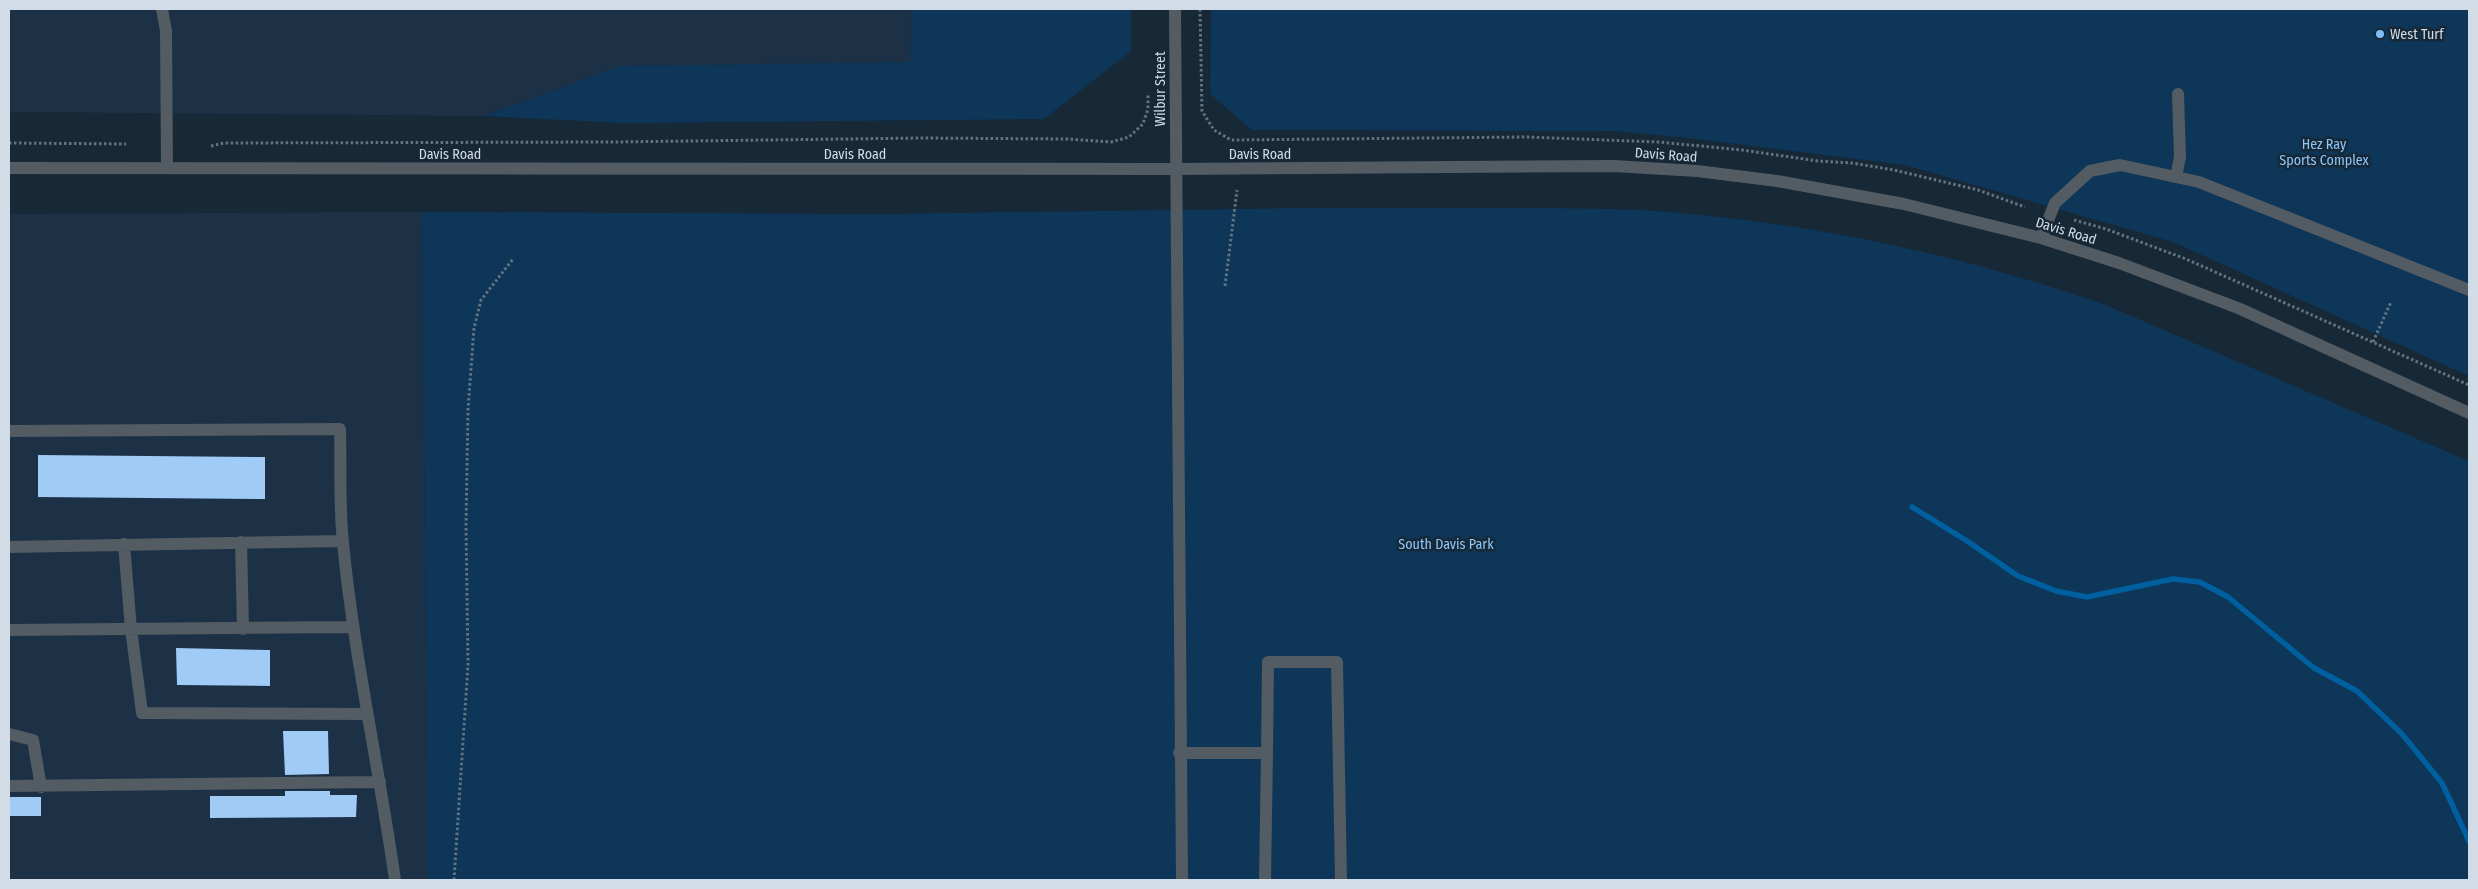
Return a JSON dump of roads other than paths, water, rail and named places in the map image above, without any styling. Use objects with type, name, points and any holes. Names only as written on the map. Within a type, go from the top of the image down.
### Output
[{"type":"street","points":[[162,9],[166,31],[167,168]]},
{"type":"street","name":"Wilbur Street","points":[[1175,9],[1179,753],[1182,880]]},
{"type":"street","points":[[2176,177],[2180,157],[2178,94]]},
{"type":"street","points":[[2041,238],[2055,203],[2090,171],[2120,165],[2199,182],[2469,290]]},
{"type":"street","name":"Davis Road","points":[[9,168],[1175,169],[1614,166],[1697,171],[1778,181],[1904,204],[2041,238],[2119,263],[2238,308],[2469,413]]},
{"type":"street","points":[[9,431],[340,429],[343,540],[353,627],[395,880]]},
{"type":"street","points":[[9,547],[343,540]]},
{"type":"street","points":[[241,542],[242,629]]},
{"type":"street","points":[[124,544],[131,629],[142,713],[367,714]]},
{"type":"street","points":[[9,630],[353,627]]},
{"type":"street","points":[[1265,880],[1268,662],[1337,662],[1341,880]]},
{"type":"street","points":[[9,734],[33,740],[41,787]]},
{"type":"street","points":[[1179,753],[1266,753]]},
{"type":"street","points":[[9,786],[380,782]]},
{"type":"waterway","points":[[1912,507],[1967,541],[2018,576],[2056,591],[2087,597],[2173,579],[2200,582],[2228,597],[2314,668],[2357,691],[2402,734],[2442,783],[2469,841]]},
{"type":"place","name":"West Turf","points":[[2380,34]]},
{"type":"park label","name":"Hez Ray Sports Complex","points":[[2324,152]]},
{"type":"park label","name":"South Davis Park","points":[[1446,544]]}]
